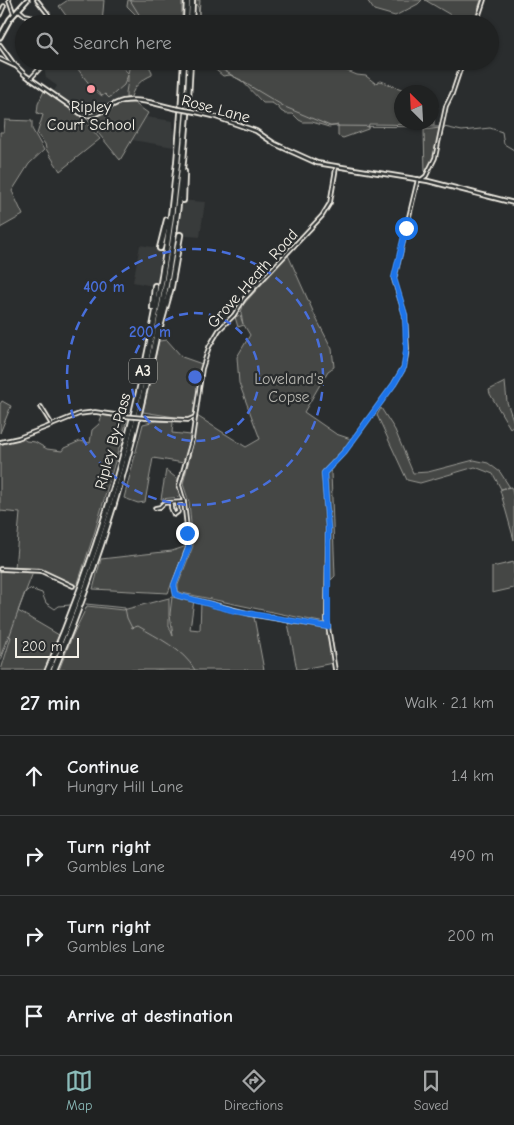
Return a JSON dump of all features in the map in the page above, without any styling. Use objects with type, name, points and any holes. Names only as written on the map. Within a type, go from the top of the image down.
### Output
[{"type":"highway","points":[[186,15],[187,0]]},
{"type":"highway","points":[[191,15],[192,0]]},
{"type":"highway","name":"Ripley By-Pass","points":[[48,670],[83,582],[119,470],[145,372],[176,171],[183,70]]},
{"type":"highway","name":"Ripley By-Pass","points":[[54,670],[88,583],[123,471],[170,255],[184,136],[189,70]]},
{"type":"highway","points":[[183,200],[184,136]]},
{"type":"highway","points":[[160,248],[176,171]]},
{"type":"highway","points":[[145,372],[170,287],[180,236]]},
{"type":"highway","points":[[145,372],[155,286]]},
{"type":"main road","points":[[0,37],[14,14],[27,0]]},
{"type":"street","points":[[9,0],[14,14]]},
{"type":"street","points":[[37,0],[48,14]]},
{"type":"street","points":[[479,15],[484,0]]},
{"type":"street","points":[[0,15],[4,6]]},
{"type":"street","points":[[18,9],[25,15]]},
{"type":"street","name":"Rose Lane","points":[[0,45],[15,64]]},
{"type":"street","points":[[5,60],[9,57]]},
{"type":"street","name":"Rose Lane","points":[[0,59],[15,66]]},
{"type":"street","name":"Rose Lane","points":[[20,70],[30,79],[85,116],[93,115],[126,100],[136,100],[196,112],[256,131],[275,144],[317,163],[336,168],[420,179],[514,204]]},
{"type":"street","points":[[30,79],[38,70]]},
{"type":"street","points":[[335,670],[328,627],[328,529],[324,473],[345,451],[394,384],[404,367],[406,349],[405,315],[394,278],[420,179],[426,176],[435,158],[446,106],[460,70]]},
{"type":"street","name":"Grove Heath Road","points":[[176,595],[174,585],[189,545],[184,502],[179,485],[192,440],[202,369],[212,340],[234,315],[248,295],[322,216],[330,203],[336,168]]},
{"type":"street","points":[[426,176],[428,181]]},
{"type":"street","points":[[41,407],[52,425]]},
{"type":"street","points":[[0,442],[18,438],[73,415],[83,413],[95,412],[146,418],[188,420],[195,417]]},
{"type":"street","points":[[188,420],[194,424]]},
{"type":"street","points":[[155,508],[160,507],[164,503],[184,502]]},
{"type":"street","points":[[171,503],[172,514],[174,515],[178,512],[177,503]]},
{"type":"street","points":[[0,570],[41,571],[73,586]]},
{"type":"street","points":[[172,596],[176,595],[235,611],[328,627]]},
{"type":"shaded area","name":"Ripley Court School","points":[[44,70],[128,70],[130,73],[125,94],[126,98],[113,103],[97,113],[86,115],[53,92],[57,86],[46,78]]},
{"type":"shaded area","points":[[146,117],[173,121],[174,147],[132,140]]},
{"type":"shaded area","points":[[179,200],[205,202],[200,237],[175,235]]},
{"type":"shaded area","points":[[140,245],[164,249],[157,287],[133,282]]},
{"type":"green space","points":[[68,0],[104,0],[103,15],[66,15],[59,6]]},
{"type":"green space","points":[[128,0],[182,0],[182,15],[136,15],[127,6]]},
{"type":"green space","points":[[195,0],[200,0],[199,15],[198,7]]},
{"type":"green space","points":[[367,0],[422,0],[397,15],[374,10]]},
{"type":"green space","points":[[425,0],[481,0],[476,15],[451,15]]},
{"type":"green space","points":[[79,70],[125,70],[128,73],[129,70],[151,70],[152,72],[152,75],[138,84],[131,97],[126,98],[128,75],[124,85],[109,98],[105,94],[102,96]]},
{"type":"green space","points":[[216,70],[345,70],[366,76],[375,83],[381,81],[394,86],[394,124],[369,124],[368,129],[343,138],[338,136],[338,125],[329,127],[312,122],[303,122],[293,114],[286,114],[281,111],[272,103],[263,103],[241,80],[230,75],[223,76]]},
{"type":"green space","points":[[44,91],[79,115],[100,139],[60,171],[46,149],[45,144],[37,134],[43,115],[37,113],[38,104]]},
{"type":"green space","points":[[120,103],[134,103],[148,113],[120,160],[86,118]]},
{"type":"green space","points":[[5,120],[32,121],[32,129],[44,150],[29,164],[12,191],[23,215],[0,228],[0,132],[4,132]]},
{"type":"green space","points":[[440,128],[433,159],[425,173],[424,130],[439,130]]},
{"type":"green space","name":"Loveland's Copse","points":[[288,255],[332,349],[334,367],[328,371],[304,412],[336,434],[351,439],[327,468],[331,472],[335,576],[331,580],[330,528],[326,527],[325,623],[178,591],[178,585],[193,546],[189,502],[183,484],[192,448],[197,416],[246,447],[260,439],[239,383],[237,357],[250,335],[244,325],[238,327],[235,317],[240,315],[243,324],[241,313],[243,305]]},
{"type":"green space","points":[[167,340],[182,357],[202,364],[193,416],[188,419],[143,412],[159,341]]},
{"type":"green space","points":[[505,382],[507,402],[514,423],[510,428],[489,390]]},
{"type":"green space","points":[[2,401],[11,406],[0,433],[0,404]]},
{"type":"green space","points":[[381,408],[395,430],[413,473],[428,472],[474,460],[488,463],[500,472],[509,486],[506,488],[511,487],[514,498],[514,540],[500,490],[505,488],[501,489],[493,474],[475,467],[420,483],[407,480],[377,415]]},
{"type":"green space","points":[[102,415],[127,420],[77,586],[39,568],[15,568],[20,513],[0,511],[0,445],[22,438],[26,441],[35,442],[47,449],[62,451],[64,448],[80,441],[90,443],[92,430],[99,424]]},
{"type":"green space","points":[[156,421],[173,422],[172,433],[191,435],[184,463],[153,458],[145,502],[138,503],[124,498],[143,424]]},
{"type":"green space","points":[[166,470],[180,481],[178,485],[181,497],[161,499]]},
{"type":"green space","points":[[187,546],[168,593],[93,589],[101,559],[172,551]]},
{"type":"green space","points":[[514,562],[514,588],[492,593],[492,567]]},
{"type":"green space","points":[[0,570],[34,570],[18,611],[59,635],[45,670],[1,670],[11,637],[8,635],[0,658]]},
{"type":"green space","points":[[172,597],[194,600],[190,629],[200,630],[201,602],[209,606],[254,617],[264,670],[59,670],[87,606],[123,610],[169,598],[169,626],[173,636],[170,614]]},
{"type":"green space","points":[[288,623],[326,628],[333,663],[297,670]]},
{"type":"waterway","points":[[130,0],[139,15]]},
{"type":"waterway","points":[[223,70],[285,107],[330,126],[444,127],[462,131],[490,128],[502,132],[504,144],[514,150]]},
{"type":"waterway","points":[[0,663],[25,592],[30,589],[42,593],[46,603],[55,609],[59,606],[70,605]]},
{"type":"waterway","points":[[86,604],[125,608],[132,628],[138,626],[170,645],[184,656],[195,670]]},
{"type":"place","name":"Ripley Court School","points":[[91,89]]},
{"type":"route","points":[[187,533],[189,547],[174,585],[176,595],[235,611],[328,627],[328,529],[324,473],[345,451],[394,384],[404,367],[406,357],[406,323],[394,278],[406,228]]}]
